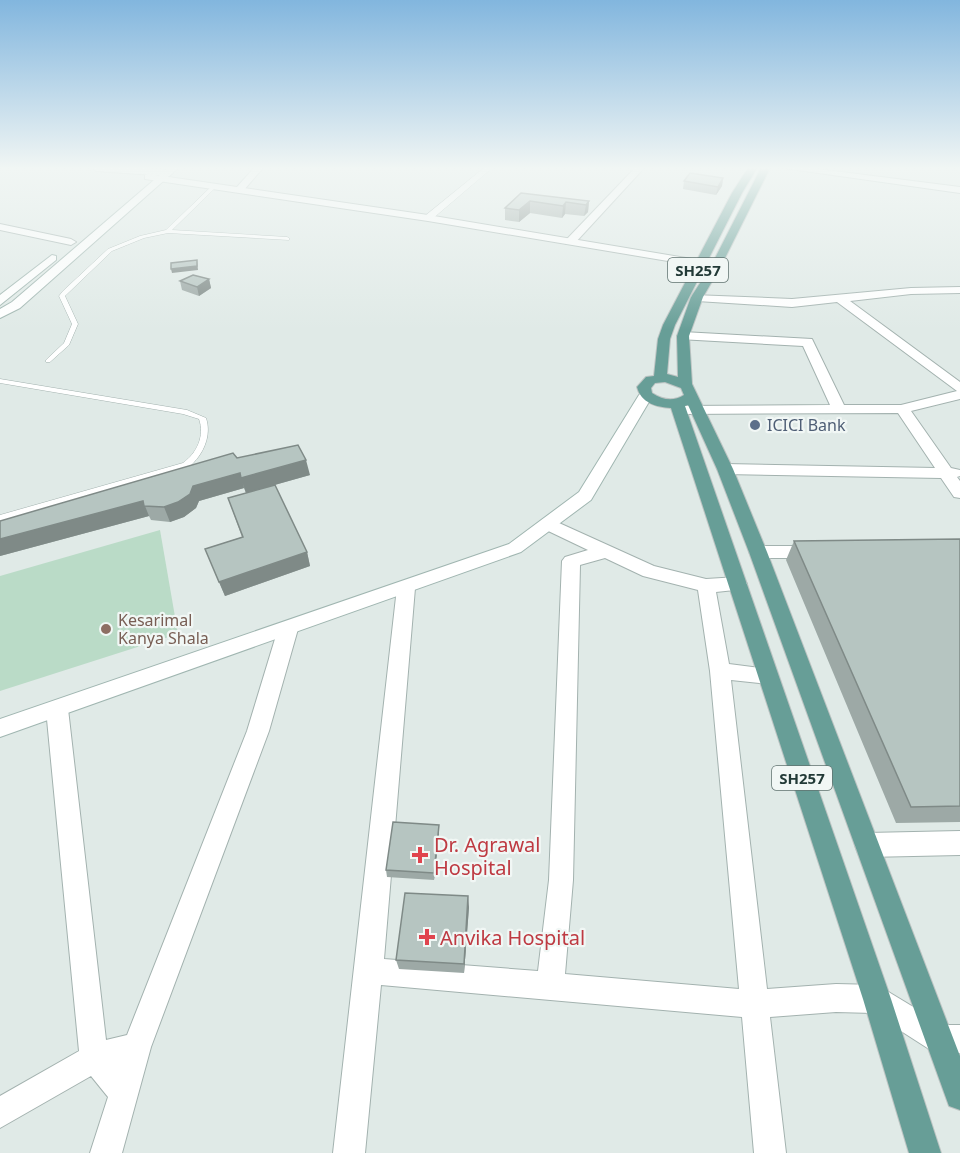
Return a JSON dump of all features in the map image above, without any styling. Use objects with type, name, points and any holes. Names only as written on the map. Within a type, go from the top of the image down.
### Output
[{"type":"main road","name":"SH257","points":[[660,378],[667,332],[722,222]]},
{"type":"main road","name":"SH257","points":[[739,222],[717,266],[698,297],[683,336],[685,403],[738,584],[877,999],[925,1153]]},
{"type":"main road","points":[[660,378],[672,379],[685,403],[656,405],[643,398],[644,387],[647,383],[660,378]]},
{"type":"main road","name":"SH257","points":[[685,403],[725,469],[758,552],[867,845],[950,1039],[960,1095]]},
{"type":"street","points":[[0,301],[97,222]]},
{"type":"street","points":[[0,314],[16,305],[107,222]]},
{"type":"street","points":[[451,222],[717,266]]},
{"type":"street","points":[[570,242],[589,222]]},
{"type":"street","points":[[0,227],[71,242]]},
{"type":"street","points":[[698,297],[792,303],[911,291],[960,290]]},
{"type":"street","points":[[839,298],[960,388]]},
{"type":"street","points":[[683,336],[808,342],[839,409]]},
{"type":"street","points":[[685,403],[902,409],[935,399],[960,395]]},
{"type":"street","points":[[0,728],[515,548],[585,496],[643,398]]},
{"type":"street","points":[[902,409],[953,473],[960,493]]},
{"type":"street","points":[[725,469],[953,473]]},
{"type":"street","points":[[548,524],[649,571],[706,586],[738,584]]},
{"type":"street","points":[[550,986],[561,880],[571,561],[606,551]]},
{"type":"street","points":[[758,552],[830,552]]},
{"type":"street","points":[[706,586],[720,671],[770,1153]]},
{"type":"street","points":[[349,1153],[406,588]]},
{"type":"street","points":[[106,1153],[137,1047],[258,731],[288,629]]},
{"type":"street","points":[[720,671],[768,676]]},
{"type":"street","points":[[57,709],[94,1058],[124,1094]]},
{"type":"street","points":[[867,845],[960,843]]},
{"type":"street","points":[[369,971],[754,1004],[836,998],[877,999],[950,1039]]},
{"type":"street","points":[[0,1113],[94,1058],[137,1047]]},
{"type":"lane","points":[[168,231],[177,222]]},
{"type":"lane","points":[[48,361],[66,344],[75,324],[62,296],[110,250],[142,237],[168,231],[287,239]]},
{"type":"lane","points":[[0,381],[184,412],[202,418],[205,423],[200,452],[186,465],[0,518]]},
{"type":"green space","points":[[160,530],[178,634],[0,691],[0,576]]},
{"type":"building","points":[[197,260],[197,266],[171,269],[171,263]]},
{"type":"building","points":[[193,275],[209,279],[197,287],[180,281]]},
{"type":"building","points":[[298,445],[306,460],[241,478],[240,473],[193,486],[190,494],[164,507],[144,506],[143,501],[0,539],[0,521],[233,453],[237,458]]},
{"type":"building","points":[[275,485],[307,552],[219,582],[205,549],[243,537],[228,498]]},
{"type":"building","points":[[960,539],[960,806],[911,807],[794,541]]},
{"type":"building","points":[[393,822],[439,825],[434,873],[386,870]]},
{"type":"building","points":[[405,893],[468,896],[464,964],[396,960]]},
{"type":"place","name":"ICICI Bank","points":[[755,425]]},
{"type":"place","name":"Kesarimal Kanya Shala","points":[[106,629]]},
{"type":"place","name":"Dr. Agrawal Hospital","points":[[420,855]]},
{"type":"place","name":"Anvika Hospital","points":[[427,937]]}]
